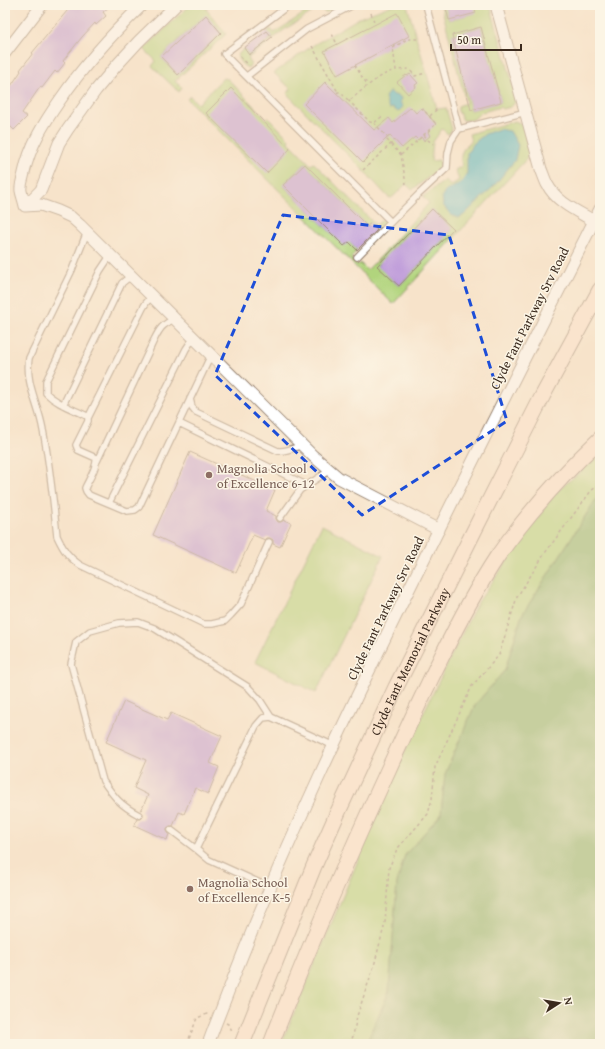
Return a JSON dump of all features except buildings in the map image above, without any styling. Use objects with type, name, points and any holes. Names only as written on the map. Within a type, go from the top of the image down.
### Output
[{"type":"main road","name":"Clyde Fant Memorial Parkway","points":[[242,1044],[314,866],[396,687],[543,395],[600,290]]},
{"type":"main road","name":"Clyde Fant Memorial Parkway","points":[[271,1044],[328,903],[416,710],[469,604],[497,558],[524,521],[560,478],[600,439]]},
{"type":"main road","points":[[578,460],[600,442]]},
{"type":"street","points":[[5,52],[42,5]]},
{"type":"street","points":[[26,206],[21,190],[28,155],[48,117],[70,85],[121,26],[142,5]]},
{"type":"street","points":[[26,206],[41,190],[60,143],[68,129],[92,96],[116,66],[139,41],[176,5]]},
{"type":"street","points":[[496,5],[547,184],[554,195],[564,204],[594,221]]},
{"type":"street","points":[[26,206],[41,205],[58,210],[71,217],[313,456],[339,478],[439,530]]},
{"type":"street","name":"Clyde Fant Parkway Srv Road","points":[[208,1044],[286,851],[334,746],[393,622],[600,209]]},
{"type":"lane","points":[[289,5],[224,54],[391,222]]},
{"type":"lane","points":[[247,76],[307,29],[352,5]]},
{"type":"lane","points":[[426,5],[459,130]]},
{"type":"lane","points":[[358,257],[419,194],[447,168],[448,152],[451,141],[459,130],[526,112]]},
{"type":"lane","points":[[87,232],[72,270],[29,358],[28,365],[31,391],[43,428],[57,536],[62,548],[72,560],[80,565],[204,624],[217,624],[225,621],[241,604],[269,542]]},
{"type":"lane","points":[[88,418],[50,397],[46,393],[45,387],[46,381],[100,271],[108,259],[112,256]]},
{"type":"lane","points":[[63,405],[122,284],[127,279],[134,278]]},
{"type":"lane","points":[[97,461],[96,458],[78,450],[76,445],[146,302],[152,296]]},
{"type":"lane","points":[[174,319],[161,327],[154,340],[85,488],[89,495],[127,511],[135,510],[139,507],[211,355]]},
{"type":"lane","points":[[109,503],[183,354],[190,343],[196,340]]},
{"type":"lane","points":[[190,399],[192,407],[196,412],[278,451],[291,449],[302,445]]},
{"type":"lane","points":[[179,423],[306,485]]},
{"type":"lane","points":[[280,518],[300,490],[330,470]]},
{"type":"lane","points":[[139,815],[127,808],[114,797],[103,781],[71,664],[76,642],[90,631],[118,623],[138,622],[154,628],[248,687],[260,700],[271,717]]},
{"type":"lane","points":[[196,849],[256,726],[263,718],[271,717],[334,746]]},
{"type":"lane","points":[[171,830],[209,860],[271,888]]},
{"type":"path","points":[[370,13],[375,24]]},
{"type":"path","points":[[332,34],[337,44]]},
{"type":"path","points":[[393,48],[407,39],[417,39]]},
{"type":"path","points":[[394,44],[393,48],[396,70]]},
{"type":"path","points":[[312,46],[337,93],[340,92],[370,122],[374,123],[401,155],[406,184]]},
{"type":"path","points":[[240,57],[249,65]]},
{"type":"path","points":[[355,65],[368,85]]},
{"type":"path","points":[[348,100],[390,71],[410,69],[414,76],[426,73]]},
{"type":"path","points":[[401,155],[436,124],[422,108]]},
{"type":"path","points":[[429,116],[437,109]]},
{"type":"path","points":[[374,123],[384,116]]},
{"type":"path","points":[[424,135],[433,144]]},
{"type":"path","points":[[363,170],[395,140]]},
{"type":"path","points":[[350,1044],[357,1016],[374,966],[385,923],[389,868],[397,849],[428,814],[432,799],[434,767],[472,686],[499,655],[517,597],[545,553],[591,491],[600,484]]},
{"type":"highlighted area","points":[[283,215],[449,235],[507,421],[362,515],[215,375]]},
{"type":"green space","points":[[191,5],[211,5],[206,9],[226,34],[175,81],[182,88],[179,92],[152,66],[156,61],[144,49]],"holes":[[[205,16],[221,33],[178,75],[161,57]]]},
{"type":"green space","points":[[317,5],[328,5],[331,10],[325,13],[320,7],[284,30],[248,58],[251,64],[248,68],[241,63],[238,55],[244,48],[249,55],[272,37],[267,31],[271,29],[274,33]]},
{"type":"green space","points":[[392,5],[407,5],[437,109],[446,108],[452,129],[448,134],[442,129],[433,142],[431,161],[439,160],[441,164],[438,170],[412,190],[406,184],[391,198],[388,197],[287,94],[291,89],[274,73],[312,46],[359,18]]},
{"type":"green space","points":[[441,5],[445,5],[449,20],[475,13],[474,5],[490,5],[515,92],[516,101],[511,107],[502,109],[500,107],[479,113],[475,119],[471,120],[463,120],[458,111],[458,106],[466,103]],"holes":[[[481,27],[501,102],[471,110],[452,35]]]},
{"type":"green space","points":[[223,78],[228,79],[266,119],[268,117],[311,165],[314,163],[376,225],[383,219],[385,220],[385,223],[377,230],[370,223],[350,243],[357,250],[351,258],[358,265],[360,263],[367,270],[374,263],[375,264],[429,203],[423,197],[425,195],[446,180],[450,186],[459,180],[455,170],[462,166],[462,152],[471,141],[469,134],[515,121],[524,125],[533,152],[393,304],[187,99],[190,96],[198,104]],"holes":[[[305,164],[365,224],[344,246],[283,185]],[[431,209],[453,229],[399,286],[377,265]]]},
{"type":"green space","points":[[600,455],[600,493],[522,615],[505,670],[475,705],[445,774],[441,814],[405,855],[397,883],[389,992],[366,1044],[281,1044],[397,767],[476,605],[555,493]]},
{"type":"green space","points":[[600,493],[600,1044],[366,1044],[389,992],[397,883],[405,855],[441,814],[445,774],[475,705],[505,670],[522,615]]},
{"type":"green space","points":[[322,525],[383,556],[316,693],[255,662]]},
{"type":"water","points":[[390,91],[394,95],[401,98],[400,102],[403,107],[398,112],[393,108],[389,109],[387,105],[385,97]]},
{"type":"water","points":[[499,129],[510,131],[518,145],[515,160],[494,186],[464,215],[458,218],[451,215],[443,205],[442,196],[445,191],[463,181],[467,173],[467,153],[474,143],[485,134]]},
{"type":"place","name":"Magnolia School of Excellence 6-12","points":[[209,475]]},
{"type":"place","name":"Magnolia School of Excellence K-5","points":[[190,889]]}]
